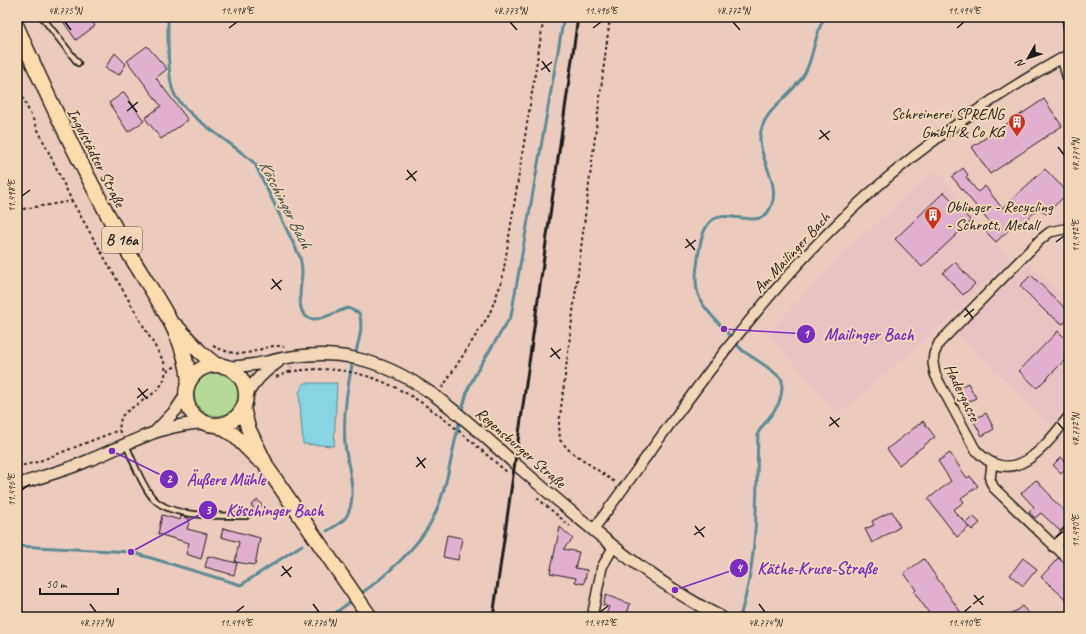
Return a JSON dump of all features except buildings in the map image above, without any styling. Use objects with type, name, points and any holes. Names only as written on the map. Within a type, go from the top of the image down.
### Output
[{"type":"main road","name":"Ingolstädter Straße","points":[[17,27],[48,98],[78,159],[131,258],[169,318]]},
{"type":"main road","name":"B 16a","points":[[169,318],[200,352],[222,366]]},
{"type":"main road","name":"B 16a","points":[[169,318],[186,360],[188,388]]},
{"type":"main road","points":[[268,469],[234,435],[196,417],[190,410],[188,388],[200,370],[222,366],[240,376],[246,389],[245,402],[248,428],[268,469],[366,612]]},
{"type":"main road","points":[[212,424],[233,420],[245,402]]},
{"type":"street","name":"Am Mailinger Bach","points":[[593,530],[624,489],[665,429],[749,322],[821,239],[888,178],[933,141],[1014,85],[1065,56]]},
{"type":"street","points":[[1065,56],[1069,83]]},
{"type":"street","name":"Hadergasse","points":[[992,464],[983,458],[975,449],[940,384],[935,374],[933,363],[934,354],[947,334],[1041,239],[1050,232],[1069,228]]},
{"type":"street","name":"Regensburger Straße","points":[[222,366],[245,367],[308,356],[336,356],[374,364],[401,375],[436,398],[474,427],[593,530],[614,546],[688,598],[720,616]]},
{"type":"street","name":"Regensburger Straße","points":[[245,402],[252,384],[265,370],[280,360]]},
{"type":"street","points":[[155,431],[176,410],[188,388]]},
{"type":"street","points":[[1069,416],[1030,459],[1017,466],[992,464],[990,480],[994,488],[1069,560]]},
{"type":"street","points":[[17,485],[77,466],[155,431],[179,425],[212,424]]},
{"type":"street","points":[[1054,546],[1069,531]]},
{"type":"street","points":[[592,617],[602,567],[614,546]]},
{"type":"lane","points":[[42,17],[78,63]]},
{"type":"lane","points":[[1065,17],[1069,42]]},
{"type":"lane","points":[[126,445],[143,483],[153,498],[171,510],[194,514],[246,516]]},
{"type":"path","points":[[436,398],[489,315],[502,281],[544,17]]},
{"type":"path","points":[[610,17],[559,424],[560,440],[569,450],[624,489]]},
{"type":"path","points":[[17,86],[72,201],[159,352],[167,371]]},
{"type":"path","points":[[17,210],[72,201]]},
{"type":"path","points":[[200,352],[212,346],[225,352],[247,353],[278,345],[287,348],[293,358]]},
{"type":"path","points":[[126,445],[119,430],[121,417],[160,387],[167,371],[186,360]]},
{"type":"path","points":[[289,372],[316,369],[341,370],[360,374],[384,382],[429,407],[466,438]]},
{"type":"path","points":[[17,467],[37,462],[119,430]]},
{"type":"shaded area","points":[[936,169],[978,222],[982,230],[1010,258],[945,323],[838,415],[768,333],[839,257]]},
{"type":"shaded area","points":[[1030,263],[1069,303],[1069,405],[1050,425],[956,333]]},
{"type":"green space","points":[[217,370],[230,374],[236,380],[240,393],[236,406],[230,412],[217,416],[204,412],[198,406],[194,393],[198,380],[204,374]]},
{"type":"water","points":[[304,383],[337,383],[334,446],[303,444],[299,393]]},
{"type":"waterway","name":"Köschinger Bach","points":[[168,17],[169,65],[173,91],[178,100],[197,119],[255,164],[300,257],[302,266],[300,301],[304,314],[309,318],[316,319],[348,308],[359,313],[361,329],[355,356]]},
{"type":"waterway","points":[[461,414],[468,389],[477,371],[511,316],[564,17]]},
{"type":"waterway","points":[[740,617],[751,571],[754,548],[758,433],[779,403],[782,390],[782,380],[770,369],[740,348],[706,309],[698,295],[696,287],[698,255],[700,243],[706,227],[716,218],[760,218],[767,213],[772,204],[773,188],[761,147],[761,129],[771,111],[793,89],[805,73],[811,59],[819,29],[825,17]]},
{"type":"waterway","points":[[886,17],[895,19],[899,17]]},
{"type":"waterway","name":"Köschinger Bach","points":[[327,531],[340,523],[348,515],[351,503],[352,487],[345,444],[345,413],[347,392],[353,361]]},
{"type":"waterway","points":[[360,594],[380,579],[410,551],[432,520],[446,483],[460,420]]},
{"type":"waterway","name":"Köschinger Bach","points":[[17,546],[131,552],[241,585],[302,545]]},
{"type":"waterway","points":[[330,617],[354,599]]},
{"type":"railway","points":[[493,617],[578,17]]},
{"type":"place","name":"Schreinerei SPRENG GmbH & Co KG","points":[[1017,137]]},
{"type":"place","name":"Oblinger - Recycling - Schrott, Metall","points":[[933,230]]},
{"type":"place","name":"Mailinger Bach","points":[[724,329]]},
{"type":"place","name":"Äußere Mühle","points":[[112,451]]},
{"type":"place","name":"Köschinger Bach","points":[[131,552]]},
{"type":"place","name":"Käthe-Kruse-Straße","points":[[675,590]]}]
